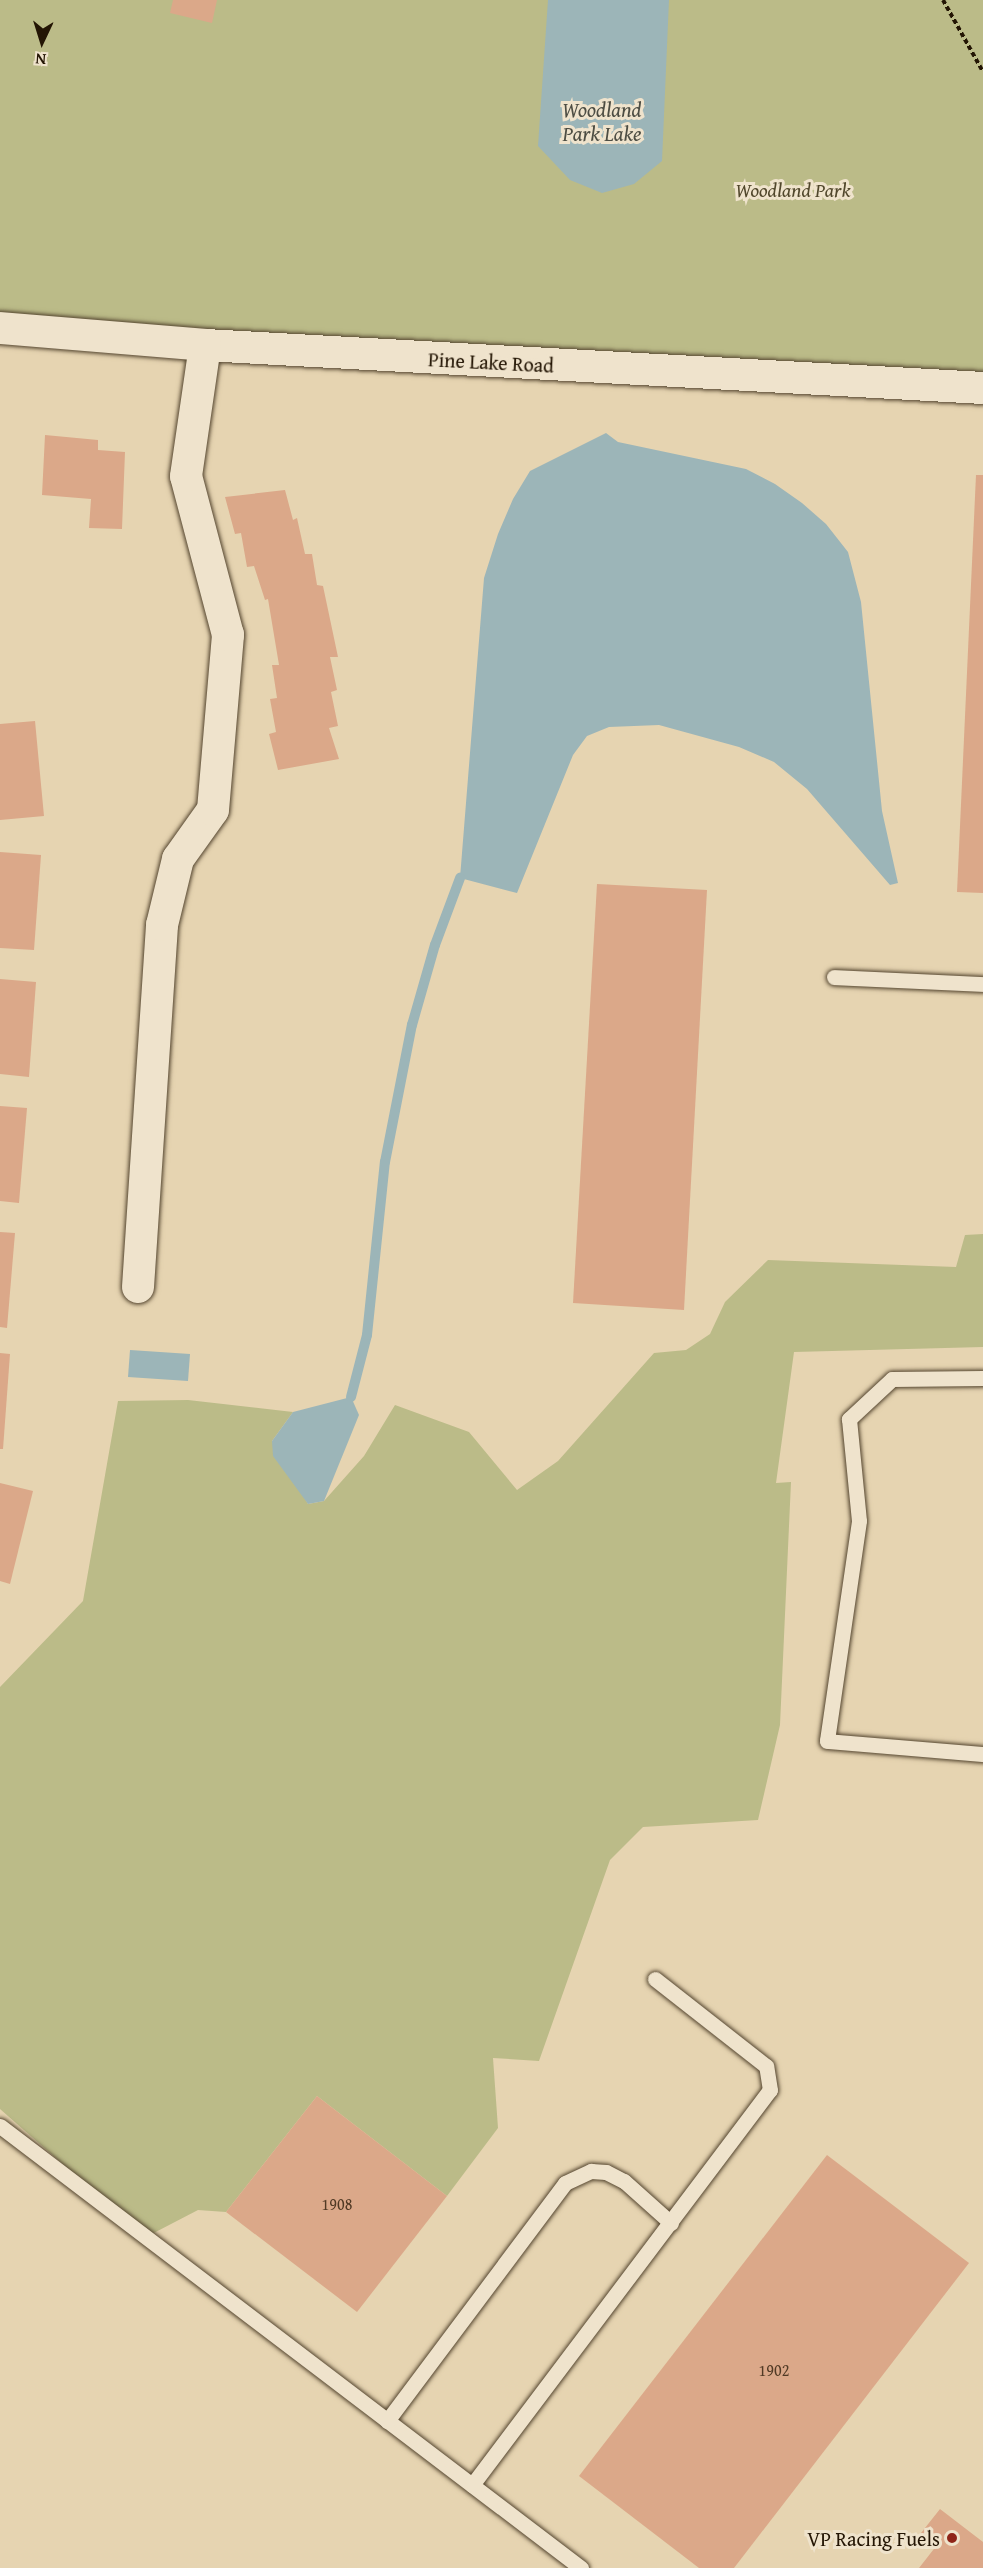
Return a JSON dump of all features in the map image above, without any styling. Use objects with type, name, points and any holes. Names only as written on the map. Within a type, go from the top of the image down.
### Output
[{"type":"street","name":"Pine Lake Road","points":[[0,328],[205,345],[983,388]]},
{"type":"street","points":[[138,1287],[162,925],[178,859],[213,810],[228,635],[186,476],[205,345]]},
{"type":"lane","points":[[834,977],[983,984]]},
{"type":"lane","points":[[983,1378],[892,1379],[849,1419],[860,1521],[827,1741],[983,1754]]},
{"type":"lane","points":[[472,2485],[770,2090],[765,2066],[655,1979]]},
{"type":"lane","points":[[0,2126],[581,2568]]},
{"type":"lane","points":[[387,2421],[565,2183],[576,2175],[591,2171],[606,2172],[624,2181],[671,2223]]},
{"type":"path","points":[[943,0],[983,72]]},
{"type":"green space","name":"Woodland Park","points":[[0,0],[983,0],[983,390],[0,323]]},
{"type":"green space","points":[[983,1234],[983,1347],[794,1352],[776,1483],[791,1482],[780,1725],[758,1820],[643,1827],[610,1860],[539,2061],[493,2058],[498,2128],[447,2196],[317,2096],[226,2212],[198,2210],[146,2237],[0,2109],[0,1687],[83,1601],[118,1401],[188,1400],[293,1412],[272,1441],[308,1504],[324,1501],[364,1456],[395,1405],[469,1432],[517,1490],[558,1461],[654,1353],[686,1350],[710,1334],[725,1302],[768,1260],[956,1267],[965,1235]]},
{"type":"water","name":"Woodland Park Lake","points":[[548,0],[669,0],[662,161],[634,184],[602,193],[570,180],[538,146]]},
{"type":"water","points":[[606,433],[618,442],[746,469],[775,484],[802,503],[826,524],[848,552],[861,602],[882,811],[898,883],[890,885],[807,789],[774,762],[739,747],[659,725],[609,727],[587,736],[573,755],[517,893],[460,878],[484,578],[498,534],[513,499],[530,471]]},
{"type":"water","points":[[130,1350],[190,1354],[188,1381],[128,1377]]},
{"type":"water","points":[[351,1397],[359,1415],[324,1501],[308,1504],[273,1456],[272,1441],[293,1412]]},
{"type":"building","points":[[173,0],[217,0],[212,23],[170,13]]},
{"type":"building","points":[[45,435],[98,440],[98,450],[125,452],[122,529],[89,528],[91,499],[42,495]]},
{"type":"building","points":[[976,475],[983,475],[983,893],[957,892]]},
{"type":"building","points":[[285,490],[293,520],[297,518],[305,554],[312,554],[317,585],[323,586],[338,657],[330,657],[337,690],[331,692],[338,726],[329,728],[339,759],[278,770],[269,734],[276,732],[270,699],[277,698],[272,665],[279,665],[268,599],[265,600],[254,566],[247,567],[241,533],[235,534],[225,497]]},
{"type":"building","points":[[35,721],[44,816],[0,820],[0,724]]},
{"type":"building","points":[[0,852],[41,855],[34,950],[0,948]]},
{"type":"building","points":[[597,884],[707,890],[684,1310],[573,1303]]},
{"type":"building","points":[[0,979],[36,982],[29,1077],[0,1074]]},
{"type":"building","points":[[0,1106],[27,1108],[19,1203],[0,1201]]},
{"type":"building","points":[[0,1232],[15,1233],[7,1328],[0,1327]]},
{"type":"building","points":[[0,1353],[10,1354],[3,1449],[0,1449]]},
{"type":"building","points":[[0,1483],[33,1491],[10,1584],[0,1581]]},
{"type":"building","points":[[317,2096],[447,2196],[357,2312],[226,2212]]},
{"type":"building","points":[[827,2155],[969,2263],[734,2568],[699,2568],[579,2476]]},
{"type":"building","name":"VP Racing Fuels","points":[[940,2509],[983,2542],[983,2568],[919,2568],[937,2545],[921,2533]]},
{"type":"waterway","points":[[351,1397],[367,1335],[385,1162],[412,1025],[435,945],[460,878]]},
{"type":"place","name":"VP Racing Fuels","points":[[952,2538]]}]
